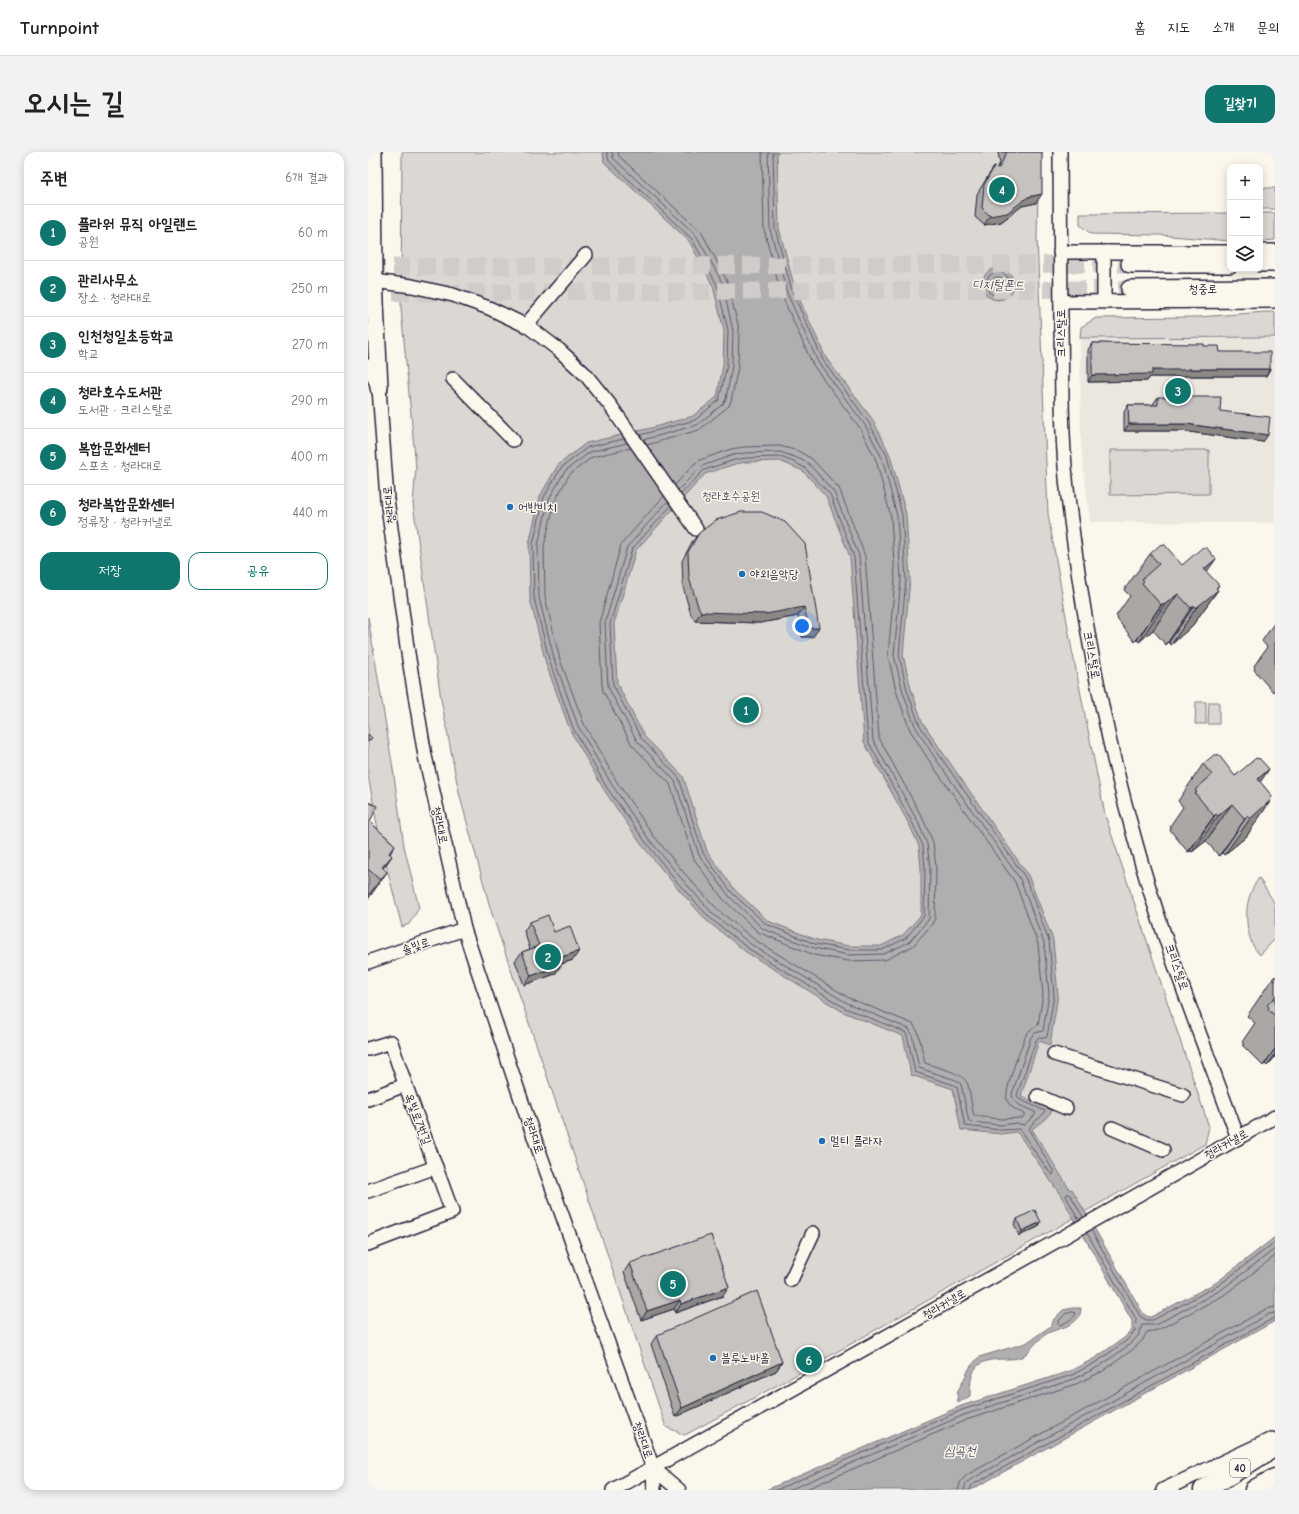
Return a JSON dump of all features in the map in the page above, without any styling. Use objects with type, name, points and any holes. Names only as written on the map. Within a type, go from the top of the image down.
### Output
[{"type":"highway","name":"40","points":[[1204,1490],[1275,1446]]},
{"type":"highway","name":"40","points":[[1256,1490],[1275,1479]]},
{"type":"main road","name":"청라대로","points":[[373,152],[370,281],[379,388]]},
{"type":"main road","points":[[1263,263],[1275,263]]},
{"type":"main road","points":[[1130,264],[1227,264]]},
{"type":"main road","name":"청중로","points":[[1130,289],[1275,288]]},
{"type":"street","name":"크리스탈로","points":[[1060,152],[1062,397],[1067,489],[1083,604],[1099,693],[1115,766],[1138,850],[1177,969],[1238,1138]]},
{"type":"street","points":[[1263,251],[1275,251]]},
{"type":"street","points":[[1060,252],[1227,252]]},
{"type":"street","points":[[1107,252],[1104,257],[1104,296],[1108,302]]},
{"type":"street","points":[[526,325],[586,255]]},
{"type":"street","points":[[370,281],[412,286],[453,295],[489,308],[526,325],[559,350],[585,374],[610,405],[696,529]]},
{"type":"street","points":[[1061,302],[1275,301]]},
{"type":"street","points":[[368,366],[379,388]]},
{"type":"street","points":[[453,379],[513,440]]},
{"type":"street","name":"청라대로","points":[[379,388],[387,499],[407,647],[429,776],[464,928],[528,1120],[653,1468]]},
{"type":"street","name":"솔빛로","points":[[368,962],[464,928]]},
{"type":"street","points":[[368,1049],[391,1042],[405,1085]]},
{"type":"street","points":[[1054,1054],[1183,1095]]},
{"type":"street","name":"옥빛로7번길","points":[[368,1099],[405,1085],[452,1212],[368,1244]]},
{"type":"street","points":[[1038,1096],[1066,1108]]},
{"type":"street","name":"청라커낼로","points":[[612,1490],[1275,1117]]},
{"type":"street","points":[[1112,1128],[1163,1150]]},
{"type":"street","points":[[368,1191],[436,1167]]},
{"type":"street","points":[[791,1280],[813,1233]]},
{"type":"street","name":"40","points":[[1163,1490],[1275,1437]]},
{"type":"street","points":[[653,1468],[678,1489]]},
{"type":"street","points":[[653,1468],[654,1490]]},
{"type":"shaded area","points":[[1275,337],[1275,523],[1090,522],[1081,444],[1080,338]]},
{"type":"green space","name":"청라호수공원","points":[[402,152],[1039,152],[1037,237],[1048,514],[1071,645],[1105,815],[1209,1127],[1205,1144],[785,1381],[685,1435],[666,1427],[491,911],[459,793],[441,699],[413,504],[416,468],[401,309]]},
{"type":"green space","points":[[1263,188],[1275,188],[1275,209],[1263,209]]},
{"type":"green space","points":[[1227,213],[1227,241],[1159,235],[1091,234],[1080,225],[1080,214]]},
{"type":"green space","points":[[1263,213],[1275,213],[1275,240],[1263,241]]},
{"type":"green space","points":[[1275,312],[1275,337],[1080,338],[1081,327],[1096,318],[1198,317]]},
{"type":"green space","points":[[1110,450],[1209,450],[1209,494],[1110,495]]},
{"type":"green space","points":[[368,617],[404,846],[419,908],[409,924],[402,927],[380,841],[368,775]]},
{"type":"green space","points":[[1196,702],[1206,702],[1206,724],[1195,724]]},
{"type":"green space","points":[[1209,702],[1219,702],[1219,724],[1208,724]]},
{"type":"green space","points":[[1259,878],[1275,904],[1275,939],[1260,955],[1249,936],[1247,920],[1249,898]]},
{"type":"water","name":"심곡천","points":[[603,152],[777,152],[779,228],[795,289],[826,358],[873,420],[890,455],[906,514],[910,579],[903,655],[911,689],[922,721],[1028,875],[1053,940],[1058,995],[1050,1045],[1039,1041],[1021,1096],[1053,1110],[1044,1120],[1032,1129],[1070,1190],[1072,1189],[1141,1310],[1146,1316],[1151,1317],[1217,1282],[1275,1237],[1275,1321],[971,1490],[766,1490],[961,1406],[1070,1371],[1095,1358],[1124,1338],[1132,1330],[1132,1321],[1061,1196],[1017,1132],[1001,1134],[961,1130],[953,1089],[911,1075],[903,1036],[843,1012],[746,952],[707,921],[641,844],[604,790],[570,730],[546,664],[530,599],[529,544],[540,496],[558,465],[586,443],[651,428],[693,416],[717,397],[723,365],[724,331],[713,286],[689,241],[604,162]],"holes":[[[780,461],[803,471],[826,496],[850,557],[864,742],[910,826],[919,846],[921,868],[921,915],[903,935],[881,946],[849,946],[817,940],[768,921],[735,890],[707,851],[683,776],[644,736],[617,683],[614,624],[636,550],[705,474],[735,464],[747,462]]]},
{"type":"water","name":"디지털폰드","points":[[1001,268],[1007,270],[1012,275],[1014,284],[1012,293],[1007,298],[995,300],[989,298],[984,293],[982,281],[984,275],[989,270]]},
{"type":"water","points":[[1081,1308],[1080,1315],[1077,1320],[1045,1335],[1023,1356],[1014,1359],[995,1359],[981,1363],[973,1372],[971,1378],[970,1396],[958,1403],[957,1393],[970,1367],[979,1357],[1026,1343],[1051,1326],[1054,1319],[1063,1310]]},
{"type":"building","points":[[1006,152],[1042,152],[1042,194],[1028,197],[1007,213],[990,216],[982,208],[984,185],[994,167],[999,168]]},
{"type":"building","points":[[1092,343],[1204,344],[1204,346],[1219,346],[1220,352],[1270,352],[1270,369],[1152,370],[1152,374],[1092,375]]},
{"type":"building","points":[[1158,397],[1221,397],[1220,411],[1270,417],[1268,435],[1186,424],[1129,424],[1128,405],[1158,405]]},
{"type":"building","name":"야외음악당","points":[[741,512],[762,512],[785,522],[805,544],[819,628],[809,628],[804,607],[766,614],[701,612],[689,578],[688,552],[699,533],[716,520]]},
{"type":"building","points":[[1161,544],[1164,544],[1182,565],[1203,547],[1204,549],[1206,547],[1216,559],[1204,569],[1219,585],[1216,588],[1218,590],[1196,608],[1194,606],[1191,608],[1178,594],[1164,605],[1163,603],[1161,605],[1142,583],[1144,581],[1142,579],[1159,564],[1150,554]]},
{"type":"building","points":[[368,734],[372,738],[368,742]]},
{"type":"building","points":[[1215,754],[1216,756],[1218,754],[1235,776],[1256,758],[1259,758],[1269,769],[1258,779],[1272,796],[1270,798],[1271,800],[1250,819],[1247,816],[1245,819],[1232,804],[1218,816],[1216,814],[1214,816],[1195,793],[1197,792],[1195,790],[1212,775],[1203,764]]},
{"type":"building","points":[[368,802],[377,806],[370,822],[395,845],[389,853],[392,856],[382,867],[387,872],[380,880],[368,869]]},
{"type":"building","points":[[548,915],[554,932],[570,926],[579,951],[559,958],[561,965],[531,976],[522,952],[539,946],[530,922]]},
{"type":"building","points":[[1275,997],[1275,1016],[1268,1009],[1269,1007],[1267,1005]]},
{"type":"building","points":[[1035,1210],[1041,1222],[1022,1231],[1017,1219]]},
{"type":"building","points":[[711,1235],[729,1287],[681,1304],[680,1300],[647,1311],[630,1263]]},
{"type":"building","name":"블루노바홀","points":[[757,1291],[782,1362],[682,1408],[657,1335]]},
{"type":"tunnel","points":[[368,267],[1130,264]]},
{"type":"tunnel","points":[[368,293],[1130,289]]},
{"type":"place","name":"청라호수도서관","points":[[1002,190]]},
{"type":"place","name":"인천청일초등학교","points":[[1178,391]]},
{"type":"place","name":"어반비치","points":[[510,507]]},
{"type":"place","name":"야외음악당","points":[[742,574]]},
{"type":"place","name":"플라워 뮤직 아일랜드","points":[[746,710]]},
{"type":"place","name":"관리사무소","points":[[548,957]]},
{"type":"place","name":"멀티 플라자","points":[[822,1141]]},
{"type":"place","name":"복합문화센터","points":[[673,1284]]},
{"type":"place","name":"블루노바홀","points":[[713,1358]]},
{"type":"place","name":"청라복합문화센터","points":[[809,1360]]}]
